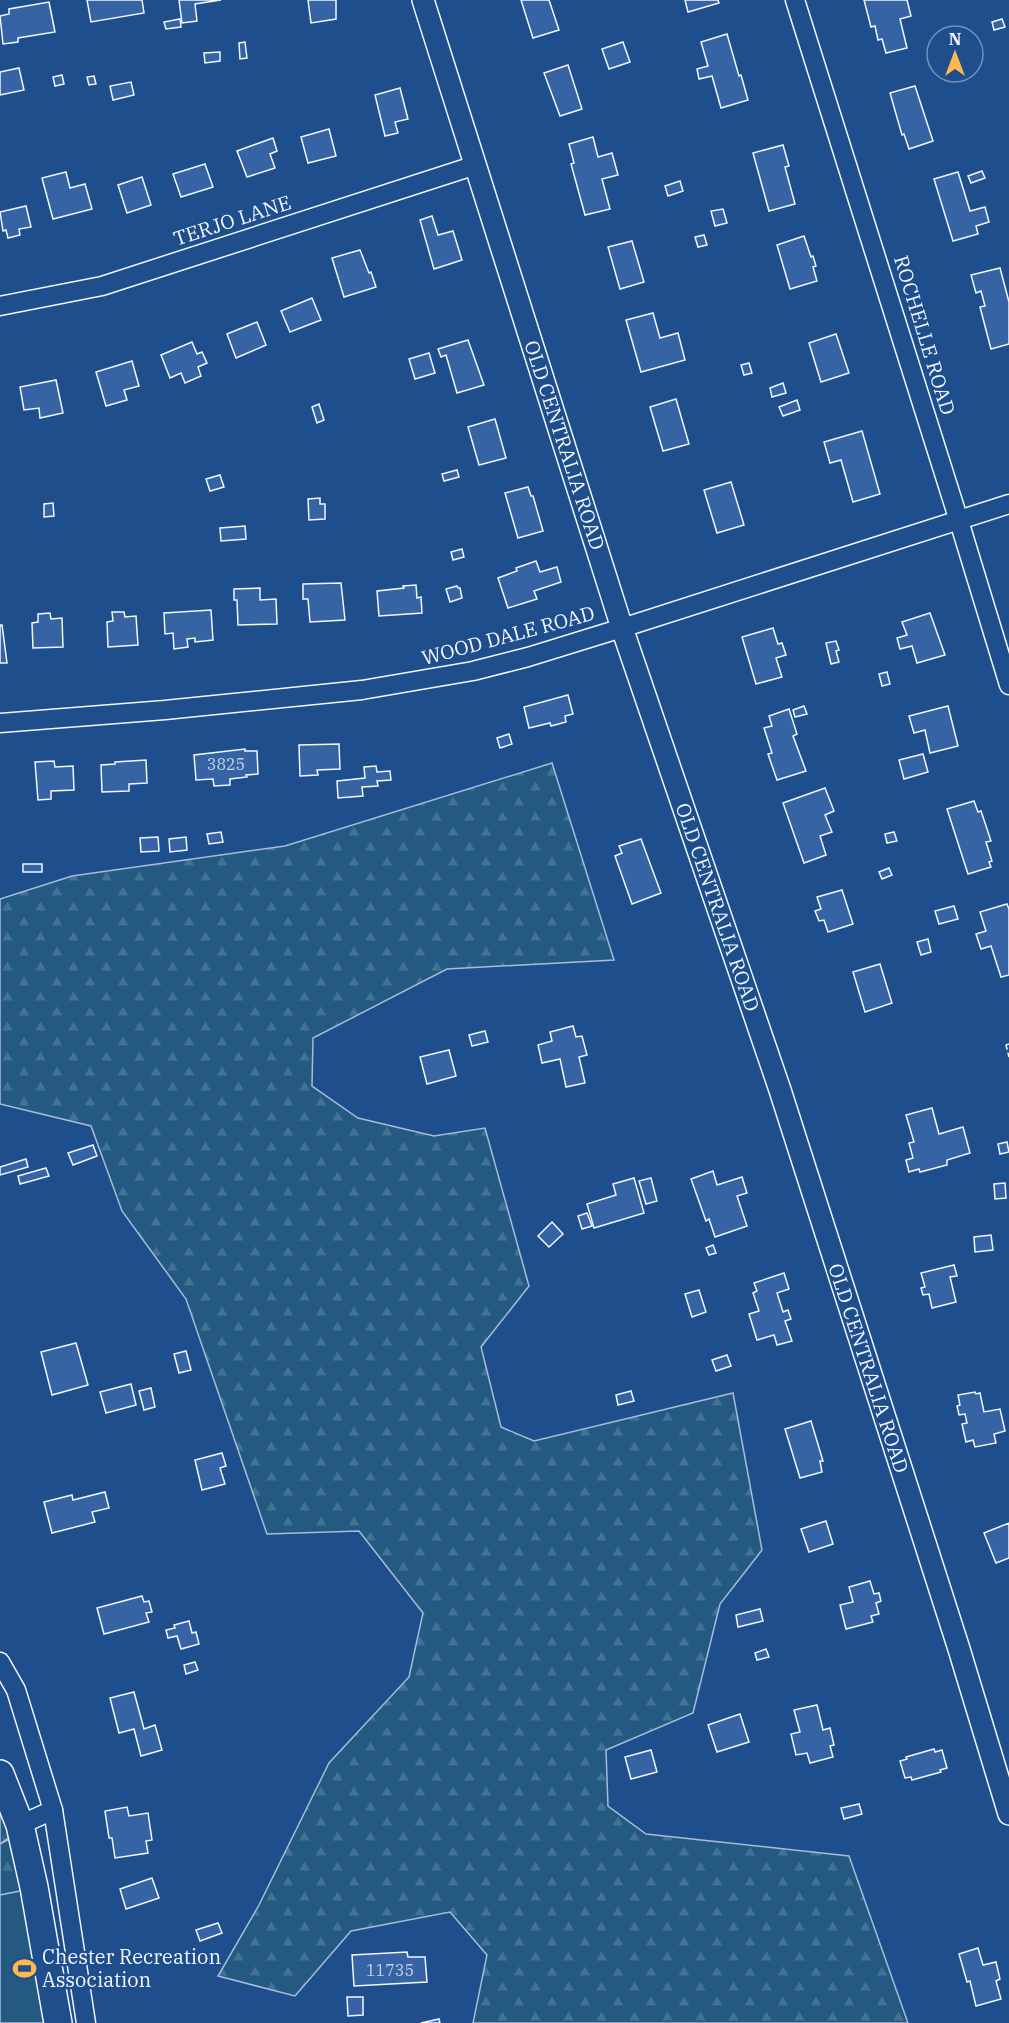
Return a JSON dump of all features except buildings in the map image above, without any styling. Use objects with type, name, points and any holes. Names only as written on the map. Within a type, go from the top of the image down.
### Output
[{"type":"main road","points":[[0,1774],[20,1825],[34,1887],[58,2023]]},
{"type":"street","name":"OLD CENTRALIA ROAD","points":[[423,0],[622,628],[784,1100],[1009,1814]]},
{"type":"street","name":"ROCHELLE ROAD","points":[[795,0],[960,521],[1009,685]]},
{"type":"street","name":"TERJO LANE","points":[[0,306],[102,286],[476,165]]},
{"type":"street","name":"WOOD DALE ROAD","points":[[0,723],[177,709],[396,686],[473,671],[622,628],[1009,504]]},
{"type":"street","points":[[0,1662],[16,1690],[53,1810],[86,2023]]},
{"type":"street","points":[[20,1825],[53,1810]]},
{"type":"green space","points":[[552,763],[614,960],[447,969],[313,1038],[312,1086],[358,1118],[434,1136],[485,1128],[529,1286],[481,1347],[501,1427],[534,1441],[733,1393],[762,1550],[720,1604],[693,1713],[606,1750],[608,1806],[646,1834],[849,1856],[908,2023],[473,2023],[487,1955],[450,1912],[351,1931],[295,1996],[218,1976],[259,1905],[329,1763],[409,1677],[423,1613],[359,1531],[267,1534],[186,1299],[122,1211],[91,1126],[0,1104],[0,899],[72,876],[285,846]]},
{"type":"green space","points":[[0,1797],[14,1838],[7,1839],[0,1844]]},
{"type":"green space","points":[[11,1838],[25,1890],[0,1906],[0,1844]]},
{"type":"green space","name":"Chester Recreation Association","points":[[25,1890],[57,2023],[0,2023],[0,1895]]},
{"type":"fence","points":[[1009,1044],[1006,1045],[1009,1057]]},
{"type":"place","name":"Chester Recreation Association","points":[[24,1968]]}]
